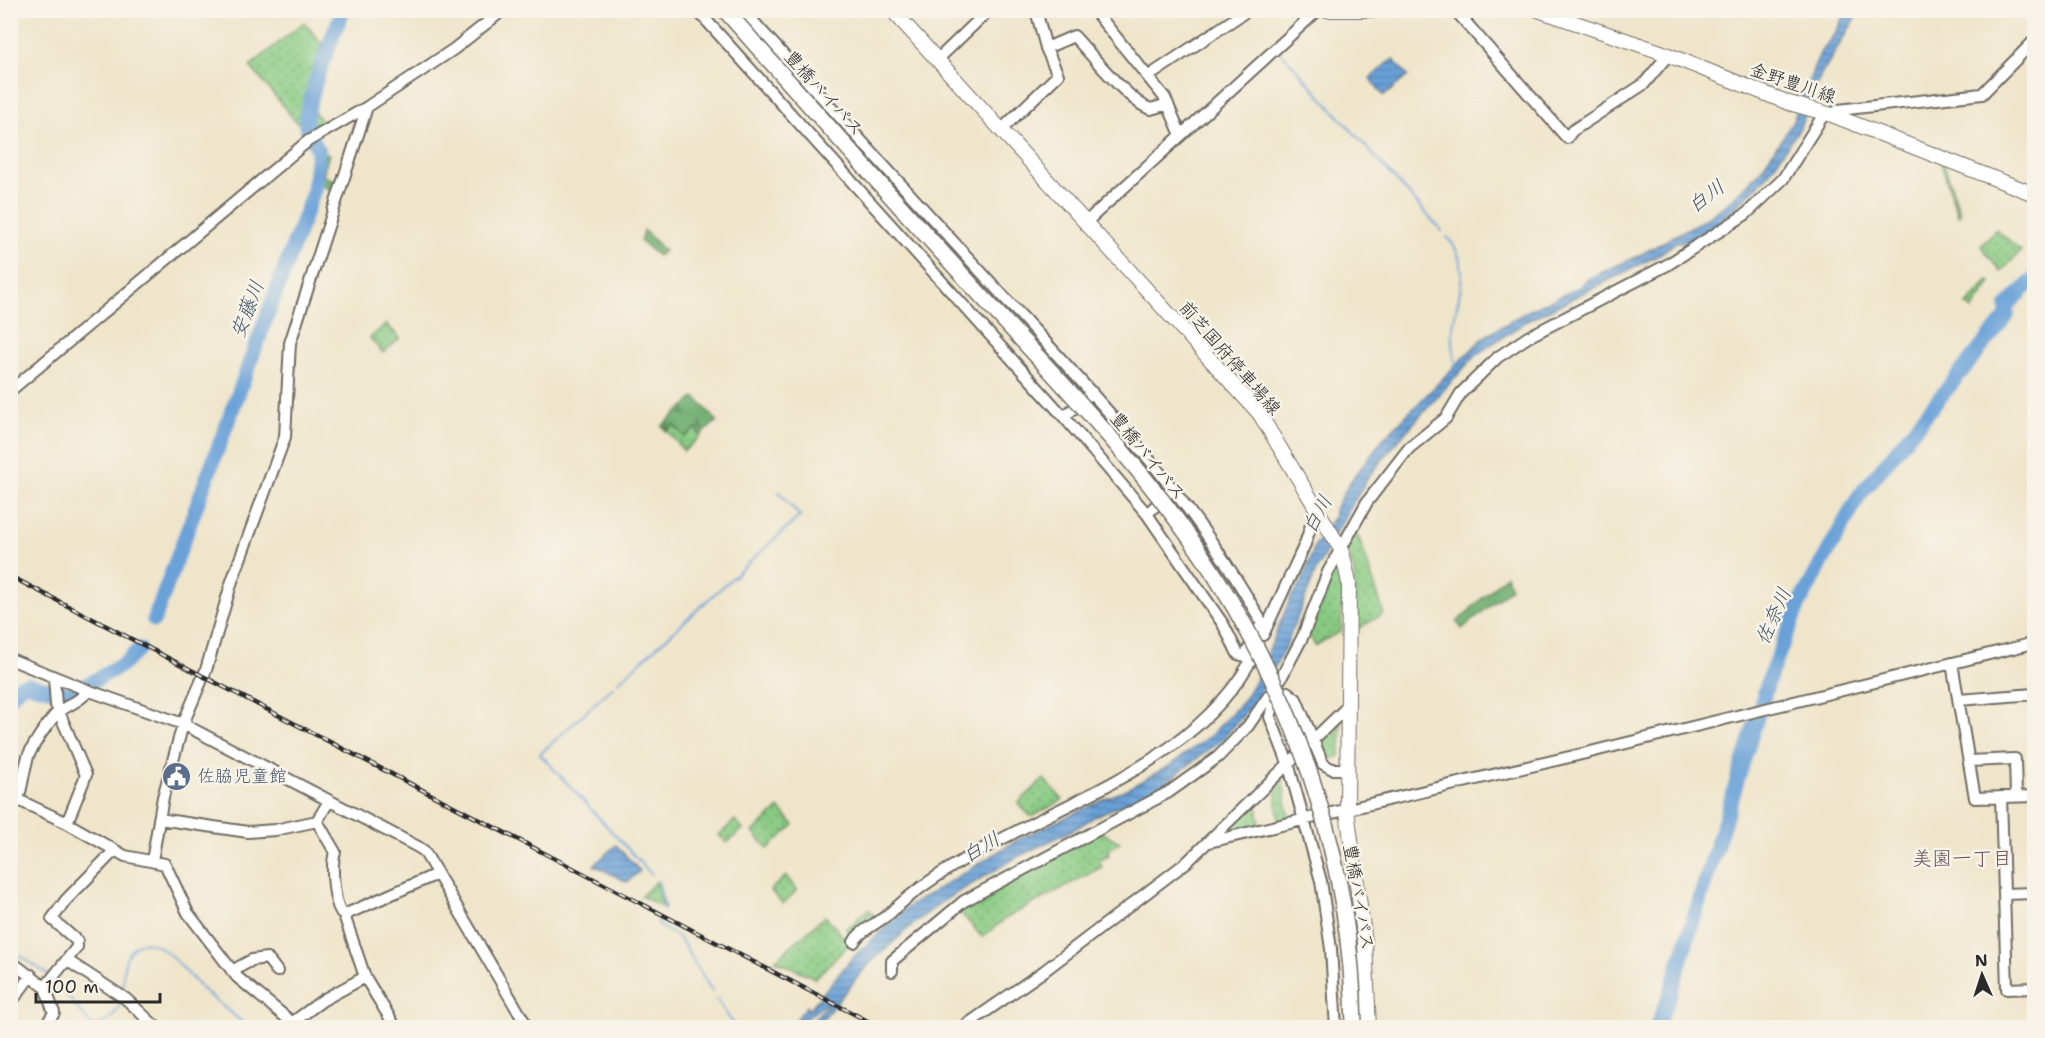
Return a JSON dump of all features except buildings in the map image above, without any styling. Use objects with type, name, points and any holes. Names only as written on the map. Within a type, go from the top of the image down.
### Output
[{"type":"highway","name":"豊橋バイパス","points":[[724,10],[1078,400],[1144,479],[1213,572],[1256,646],[1279,694],[1307,763],[1327,826],[1349,942],[1353,979],[1354,1028]]},
{"type":"highway","name":"豊橋バイパス","points":[[732,10],[1081,397],[1149,477],[1219,571],[1262,646],[1284,693],[1312,761],[1332,825],[1354,943],[1360,1028]]},
{"type":"main road","name":"前芝国府停車場線","points":[[892,10],[1258,414],[1341,550],[1349,582],[1347,811],[1365,942],[1369,1028]]},
{"type":"main road","points":[[1327,10],[1373,10]]},
{"type":"main road","name":"金野豊川線","points":[[1538,10],[1668,55],[1789,103],[1824,113],[2034,194]]},
{"type":"street","points":[[10,391],[312,139],[367,107],[454,49],[503,10]]},
{"type":"street","points":[[697,10],[1064,417],[1147,514],[1223,624],[1238,654],[1245,656],[1262,622],[1250,600],[1174,488],[1092,392],[743,10]]},
{"type":"street","points":[[937,60],[989,10]]},
{"type":"street","points":[[1001,130],[1058,75],[1046,48],[1036,10]]},
{"type":"street","points":[[1094,10],[1149,76],[1168,104],[1181,135]]},
{"type":"street","points":[[1149,76],[1206,37],[1233,23],[1248,10]]},
{"type":"street","points":[[1085,223],[1318,10]]},
{"type":"street","points":[[1455,10],[1567,138],[1572,131],[1644,84],[1668,55]]},
{"type":"street","points":[[1046,48],[1074,36],[1142,106],[1151,109],[1168,104]]},
{"type":"street","points":[[892,971],[892,961],[964,901],[1169,792],[1218,757],[1248,726],[1281,678],[1302,638],[1328,572],[1367,502],[1409,448],[1446,418],[1461,393],[1498,357],[1528,337],[1693,250],[1746,214],[1783,179],[1824,113],[1982,94],[2034,41]]},
{"type":"street","points":[[152,861],[159,819],[183,724],[206,670],[232,581],[285,437],[290,344],[367,107]]},
{"type":"street","points":[[831,158],[855,135]]},
{"type":"street","points":[[977,322],[1004,297]]},
{"type":"street","points":[[1064,417],[1092,392]]},
{"type":"street","points":[[1147,514],[1174,488]]},
{"type":"street","points":[[854,942],[919,888],[957,862],[1161,755],[1195,729],[1222,703],[1249,664],[1305,544],[1317,512]]},
{"type":"street","points":[[1223,624],[1250,600]]},
{"type":"street","points":[[1209,842],[1347,811],[2034,643]]},
{"type":"street","points":[[10,659],[54,686],[84,689],[183,724],[424,851],[528,1028]]},
{"type":"street","points":[[1952,663],[1975,798],[2034,795]]},
{"type":"street","points":[[54,686],[59,711],[86,776],[67,823]]},
{"type":"street","points":[[84,689],[81,700],[59,711],[28,756],[24,782],[14,798],[67,823],[125,856],[165,864],[188,913],[232,971],[296,1025],[323,1000],[365,977]]},
{"type":"street","points":[[1336,1028],[1329,924],[1305,819],[1288,763],[1270,717],[1273,707],[1287,692],[1296,699],[1323,764],[1332,769],[1346,769]]},
{"type":"street","points":[[1959,700],[2034,694]]},
{"type":"street","points":[[962,1028],[1044,971],[1187,862],[1347,707]]},
{"type":"street","points":[[1970,761],[2016,759],[2016,796]]},
{"type":"street","points":[[2001,797],[2007,989],[2034,988]]},
{"type":"street","points":[[159,819],[248,832],[274,830],[317,821],[329,801]]},
{"type":"street","points":[[317,821],[335,852],[332,862],[340,912],[344,915],[365,977],[396,1028]]},
{"type":"street","points":[[44,1028],[54,1013],[50,981],[77,947],[76,941],[52,919],[66,900],[116,850]]},
{"type":"street","points":[[344,915],[436,874]]},
{"type":"street","points":[[2004,894],[2034,893]]},
{"type":"street","points":[[232,971],[252,960],[267,958],[277,971]]},
{"type":"street","points":[[10,961],[31,975],[50,981]]},
{"type":"street","points":[[68,961],[122,996],[157,1028]]},
{"type":"street","points":[[10,998],[15,997],[31,975]]},
{"type":"green space","points":[[304,22],[322,44],[307,86],[300,123],[297,123],[250,66]]},
{"type":"green space","points":[[310,108],[327,126],[312,135],[309,127]]},
{"type":"green space","points":[[319,151],[329,154],[323,176],[335,180],[336,193],[320,184]]},
{"type":"green space","points":[[1940,160],[1943,161],[1960,213],[1958,216]]},
{"type":"green space","points":[[1996,229],[2021,251],[2001,272],[1981,246]]},
{"type":"green space","points":[[644,230],[664,251],[658,256],[640,241]]},
{"type":"green space","points":[[1989,280],[1991,282],[1972,310],[1967,305]]},
{"type":"green space","points":[[386,324],[400,338],[383,353],[370,338]]},
{"type":"green space","points":[[695,397],[717,421],[701,435],[695,429],[685,437],[674,425],[666,431],[662,426]]},
{"type":"green space","points":[[674,425],[685,437],[695,429],[701,436],[684,451],[667,431]]},
{"type":"green space","points":[[1355,534],[1359,538],[1384,614],[1355,630],[1354,570],[1346,548]]},
{"type":"green space","points":[[1338,561],[1343,584],[1341,631],[1315,646],[1309,634],[1330,573]]},
{"type":"green space","points":[[1506,575],[1511,588],[1462,629],[1457,622]]},
{"type":"green space","points":[[1341,715],[1340,756],[1331,759],[1319,737]]},
{"type":"green space","points":[[1282,773],[1289,821],[1279,823],[1274,781]]},
{"type":"green space","points":[[1044,779],[1063,800],[1031,817],[1018,803]]},
{"type":"green space","points":[[1256,798],[1260,827],[1218,838]]},
{"type":"green space","points":[[779,808],[794,825],[768,849],[753,832]]},
{"type":"green space","points":[[735,820],[743,829],[727,843],[719,835]]},
{"type":"green space","points":[[1099,831],[1120,842],[1108,850],[1109,855],[1099,860],[1102,867],[1008,917],[982,937],[958,910]]},
{"type":"green space","points":[[786,876],[797,890],[783,904],[770,890]]},
{"type":"green space","points":[[656,882],[663,907],[641,896]]},
{"type":"green space","points":[[868,909],[877,919],[851,937],[846,929]]},
{"type":"green space","points":[[825,916],[850,944],[815,978],[775,960]]},
{"type":"water","points":[[1846,11],[1860,11],[1822,73],[1800,128],[1764,180],[1717,225],[1689,241],[1676,242],[1659,255],[1527,321],[1492,344],[1474,357],[1402,436],[1369,476],[1342,522],[1316,571],[1286,646],[1256,701],[1221,741],[1155,790],[1094,817],[1075,829],[1017,857],[945,900],[911,926],[868,965],[816,1027],[807,1027],[833,998],[795,1027],[790,1027],[807,1006],[808,1011],[853,957],[908,907],[1019,839],[1129,788],[1169,766],[1211,735],[1243,701],[1259,674],[1291,597],[1301,584],[1315,545],[1334,517],[1335,509],[1350,482],[1382,440],[1484,337],[1526,312],[1580,287],[1589,278],[1638,256],[1707,218],[1731,200],[1760,171],[1791,125],[1820,53],[1836,32]]},
{"type":"water","points":[[1393,59],[1408,76],[1384,96],[1370,78]]},
{"type":"water","points":[[616,845],[640,871],[627,882],[594,865]]},
{"type":"waterway","name":"安藤川","points":[[154,620],[314,190],[318,150],[306,126],[306,116],[317,77],[343,10]]},
{"type":"waterway","points":[[1280,51],[1442,231]]},
{"type":"waterway","points":[[1447,237],[1459,257],[1462,277],[1453,332],[1456,366]]},
{"type":"waterway","name":"佐奈川","points":[[1656,1028],[1670,994],[1771,673],[1799,604],[1859,496],[2007,316],[2007,306],[2034,279]]},
{"type":"waterway","points":[[618,682],[800,516],[779,492]]},
{"type":"waterway","name":"安藤川","points":[[10,697],[20,686],[27,684],[71,694],[125,663],[139,649]]},
{"type":"waterway","points":[[613,687],[540,754],[652,875]]},
{"type":"waterway","points":[[658,881],[665,908],[663,911]]},
{"type":"waterway","points":[[659,920],[658,925],[680,939],[712,991]]},
{"type":"waterway","points":[[122,993],[127,956],[136,946],[145,943],[155,945],[165,951],[199,986],[249,1028]]},
{"type":"waterway","points":[[10,949],[50,976]]},
{"type":"waterway","points":[[54,980],[92,1026],[102,1024],[111,1017],[118,1009],[121,999]]},
{"type":"waterway","points":[[716,998],[736,1028]]},
{"type":"railway","points":[[10,576],[881,1028]]},
{"type":"place","name":"佐脇児童館","points":[[176,776]]},
{"type":"district","name":"美園一丁目","points":[[1962,858]]},
{"type":"water label","name":"白川","points":[[1706,196]]},
{"type":"water label","name":"白川","points":[[1317,514]]},
{"type":"water label","name":"白川","points":[[981,847]]}]
